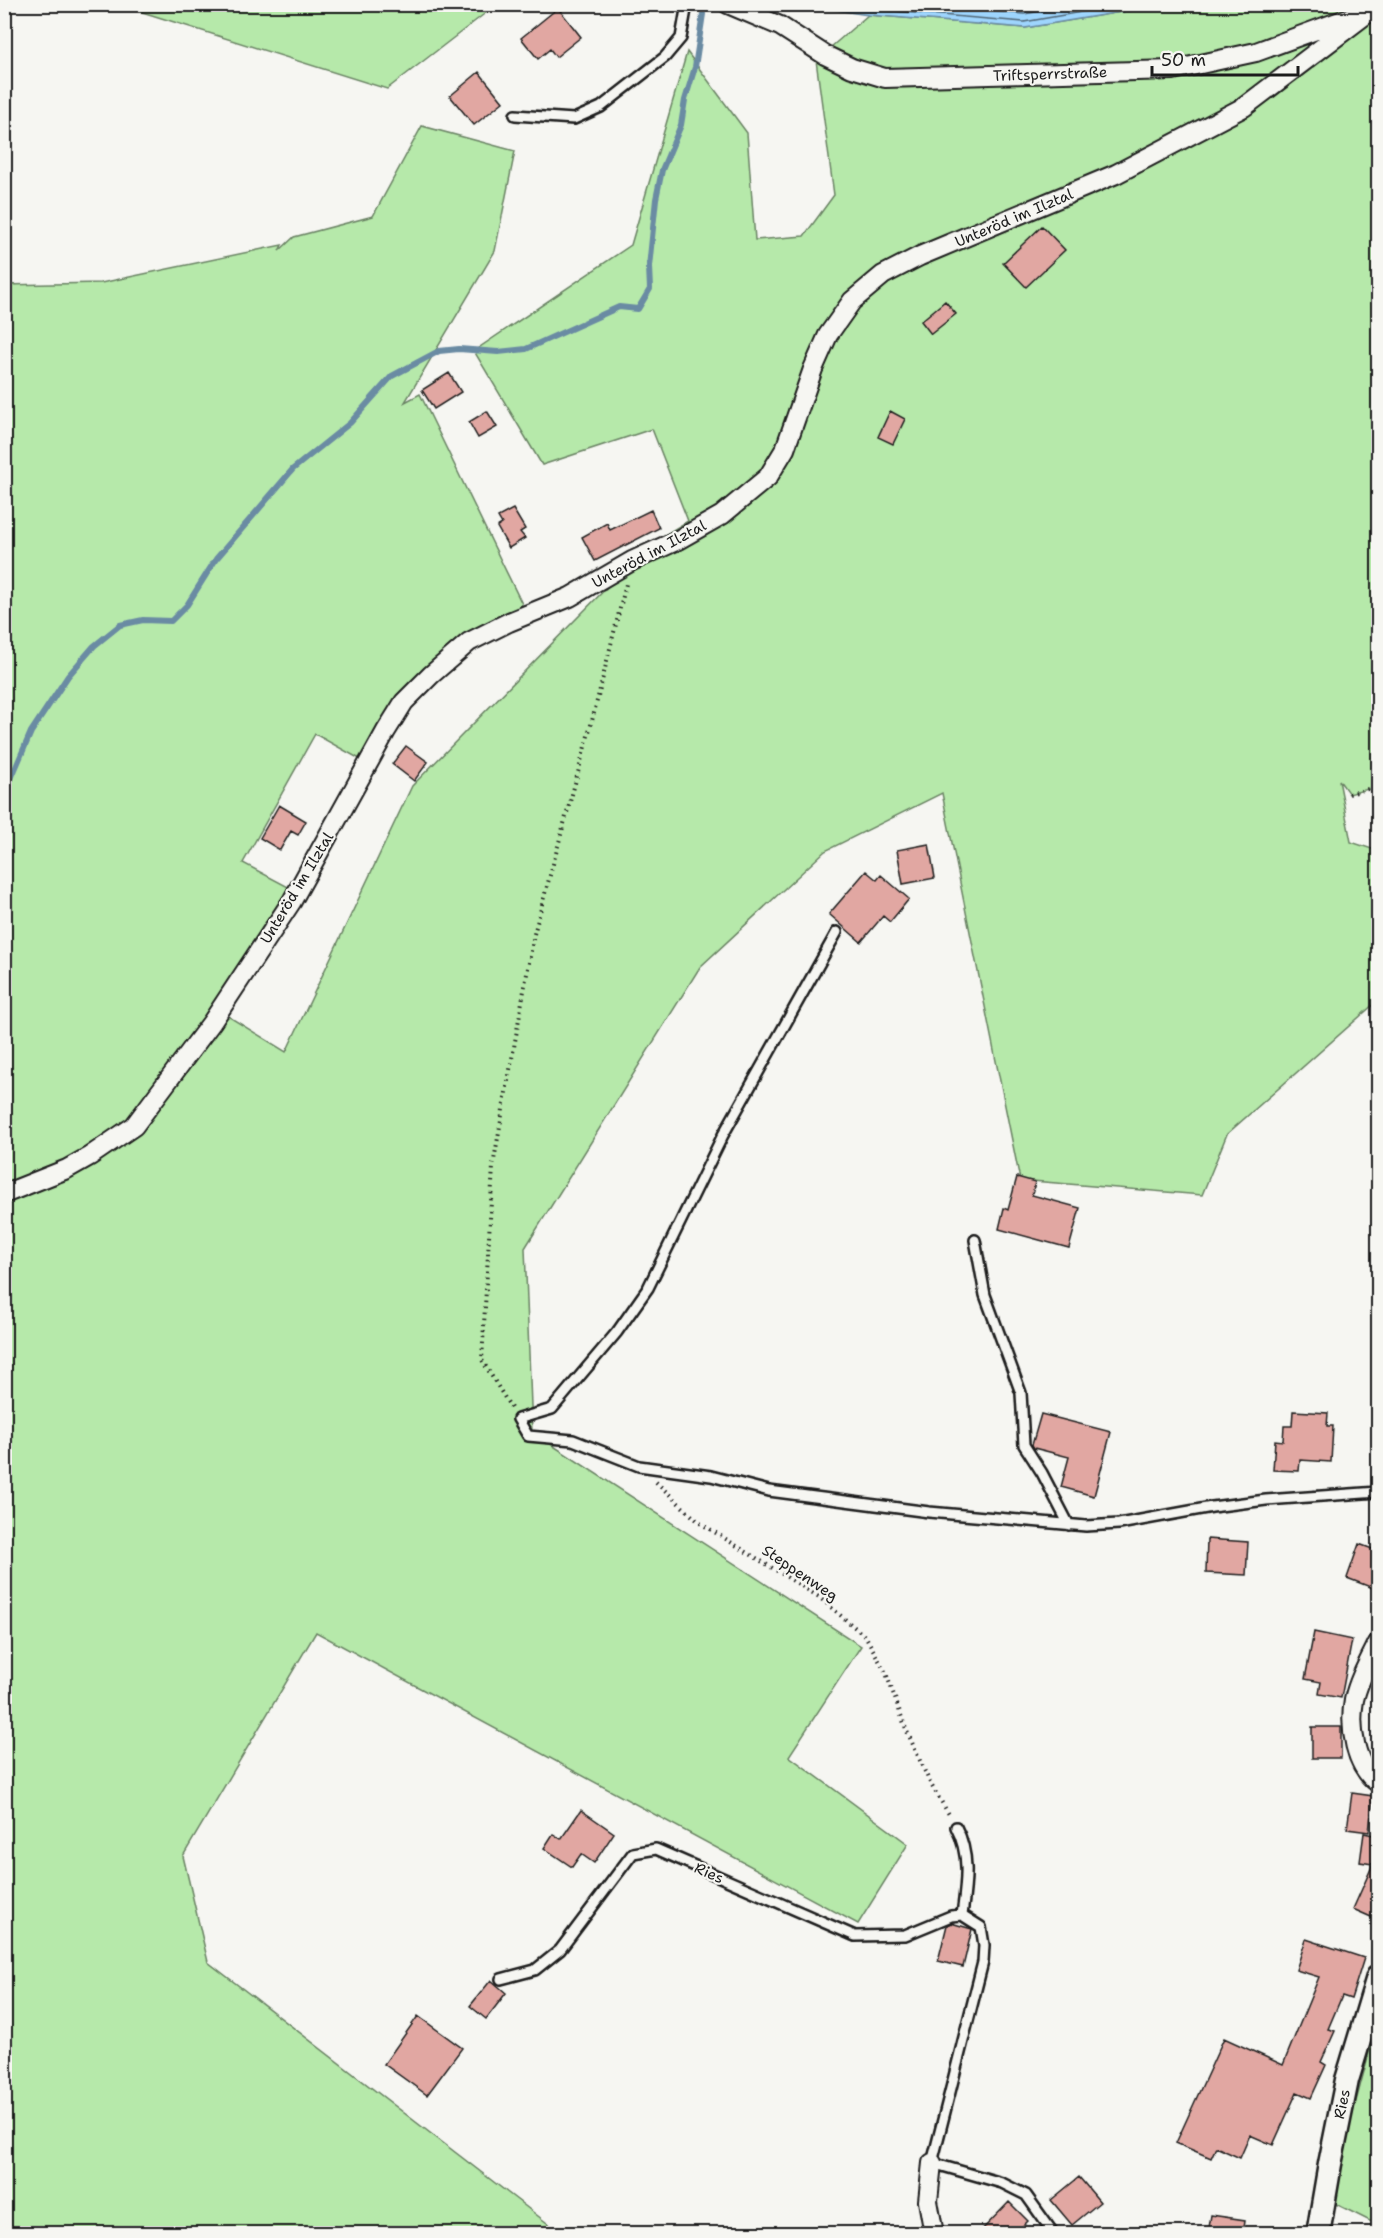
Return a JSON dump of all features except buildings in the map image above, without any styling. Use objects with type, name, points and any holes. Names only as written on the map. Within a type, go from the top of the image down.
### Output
[{"type":"street","name":"Triftsperrstraße","points":[[728,4],[780,26],[825,55],[852,68],[885,78],[1173,70],[1256,52],[1376,7]]},
{"type":"street","name":"Unteröd im Ilztal","points":[[4,1194],[67,1169],[134,1126],[212,1023],[280,920],[326,842],[386,730],[404,702],[430,675],[469,642],[509,622],[570,597],[632,561],[678,540],[723,515],[768,477],[785,449],[813,369],[828,335],[852,301],[883,275],[920,256],[1116,174],[1244,107],[1376,7]]},
{"type":"street","points":[[1378,1643],[1354,1700],[1353,1730],[1362,1766],[1378,1783]]},
{"type":"street","name":"Ries","points":[[1318,2234],[1347,2080],[1378,1977]]},
{"type":"street","points":[[932,2163],[927,2201],[934,2234]]},
{"type":"lane","points":[[515,115],[574,119],[601,107],[665,57],[681,38],[687,4]]},
{"type":"lane","points":[[837,932],[723,1135],[648,1288],[617,1332],[552,1410],[518,1419],[528,1436],[573,1440],[639,1466],[711,1476],[769,1491],[929,1512],[1069,1525],[1119,1524],[1266,1500],[1378,1492]]},
{"type":"lane","points":[[975,1240],[985,1295],[1021,1392],[1024,1444],[1069,1525]]},
{"type":"lane","points":[[956,1827],[964,1844],[966,1857],[962,1915],[981,1927],[984,1945],[983,1962],[932,2163],[1002,2183],[1026,2195],[1054,2234]]},
{"type":"lane","name":"Ries","points":[[501,1979],[534,1970],[560,1950],[633,1854],[656,1849],[855,1936],[905,1935],[951,1916],[962,1915]]},
{"type":"path","points":[[518,1419],[482,1360],[493,1166],[534,934],[592,721],[632,561]]},
{"type":"path","points":[[1349,794],[1368,789],[1378,790]]},
{"type":"path","name":"Steppenweg","points":[[639,1466],[700,1523],[819,1597],[866,1637],[886,1673],[906,1729],[930,1783],[956,1827]]},
{"type":"green space","points":[[496,4],[387,89],[120,5]]},
{"type":"green space","points":[[1163,5],[1378,5],[1378,790],[1368,789],[1349,794],[1339,780],[1351,842],[1378,851],[1378,1034],[1374,1004],[1227,1134],[1202,1195],[1020,1180],[942,793],[825,851],[700,967],[525,1248],[532,1432],[861,1646],[789,1756],[908,1844],[858,1924],[316,1632],[183,1856],[208,1962],[560,2233],[5,2233],[4,285],[101,283],[282,245],[279,251],[294,237],[373,216],[422,126],[515,151],[495,251],[405,402],[420,394],[522,604],[509,622],[431,675],[367,763],[315,734],[243,863],[294,890],[226,1015],[286,1052],[412,786],[632,562],[631,555],[688,521],[652,429],[542,465],[474,351],[631,245],[687,52],[747,133],[755,240],[804,236],[834,195],[816,60],[868,15],[1025,28]]},
{"type":"green space","points":[[1378,2036],[1378,2225],[1334,2203],[1341,2157],[1373,2038]]},
{"type":"water","points":[[804,5],[1163,5],[1025,28],[868,15]]},
{"type":"waterway","points":[[4,795],[31,732],[68,676],[94,646],[120,625],[143,620],[171,621],[187,605],[216,559],[293,469],[350,423],[392,376],[439,351],[459,349],[498,352],[526,349],[619,307],[638,309],[650,289],[649,267],[656,199],[662,170],[681,125],[685,100],[695,67],[703,14]]}]
